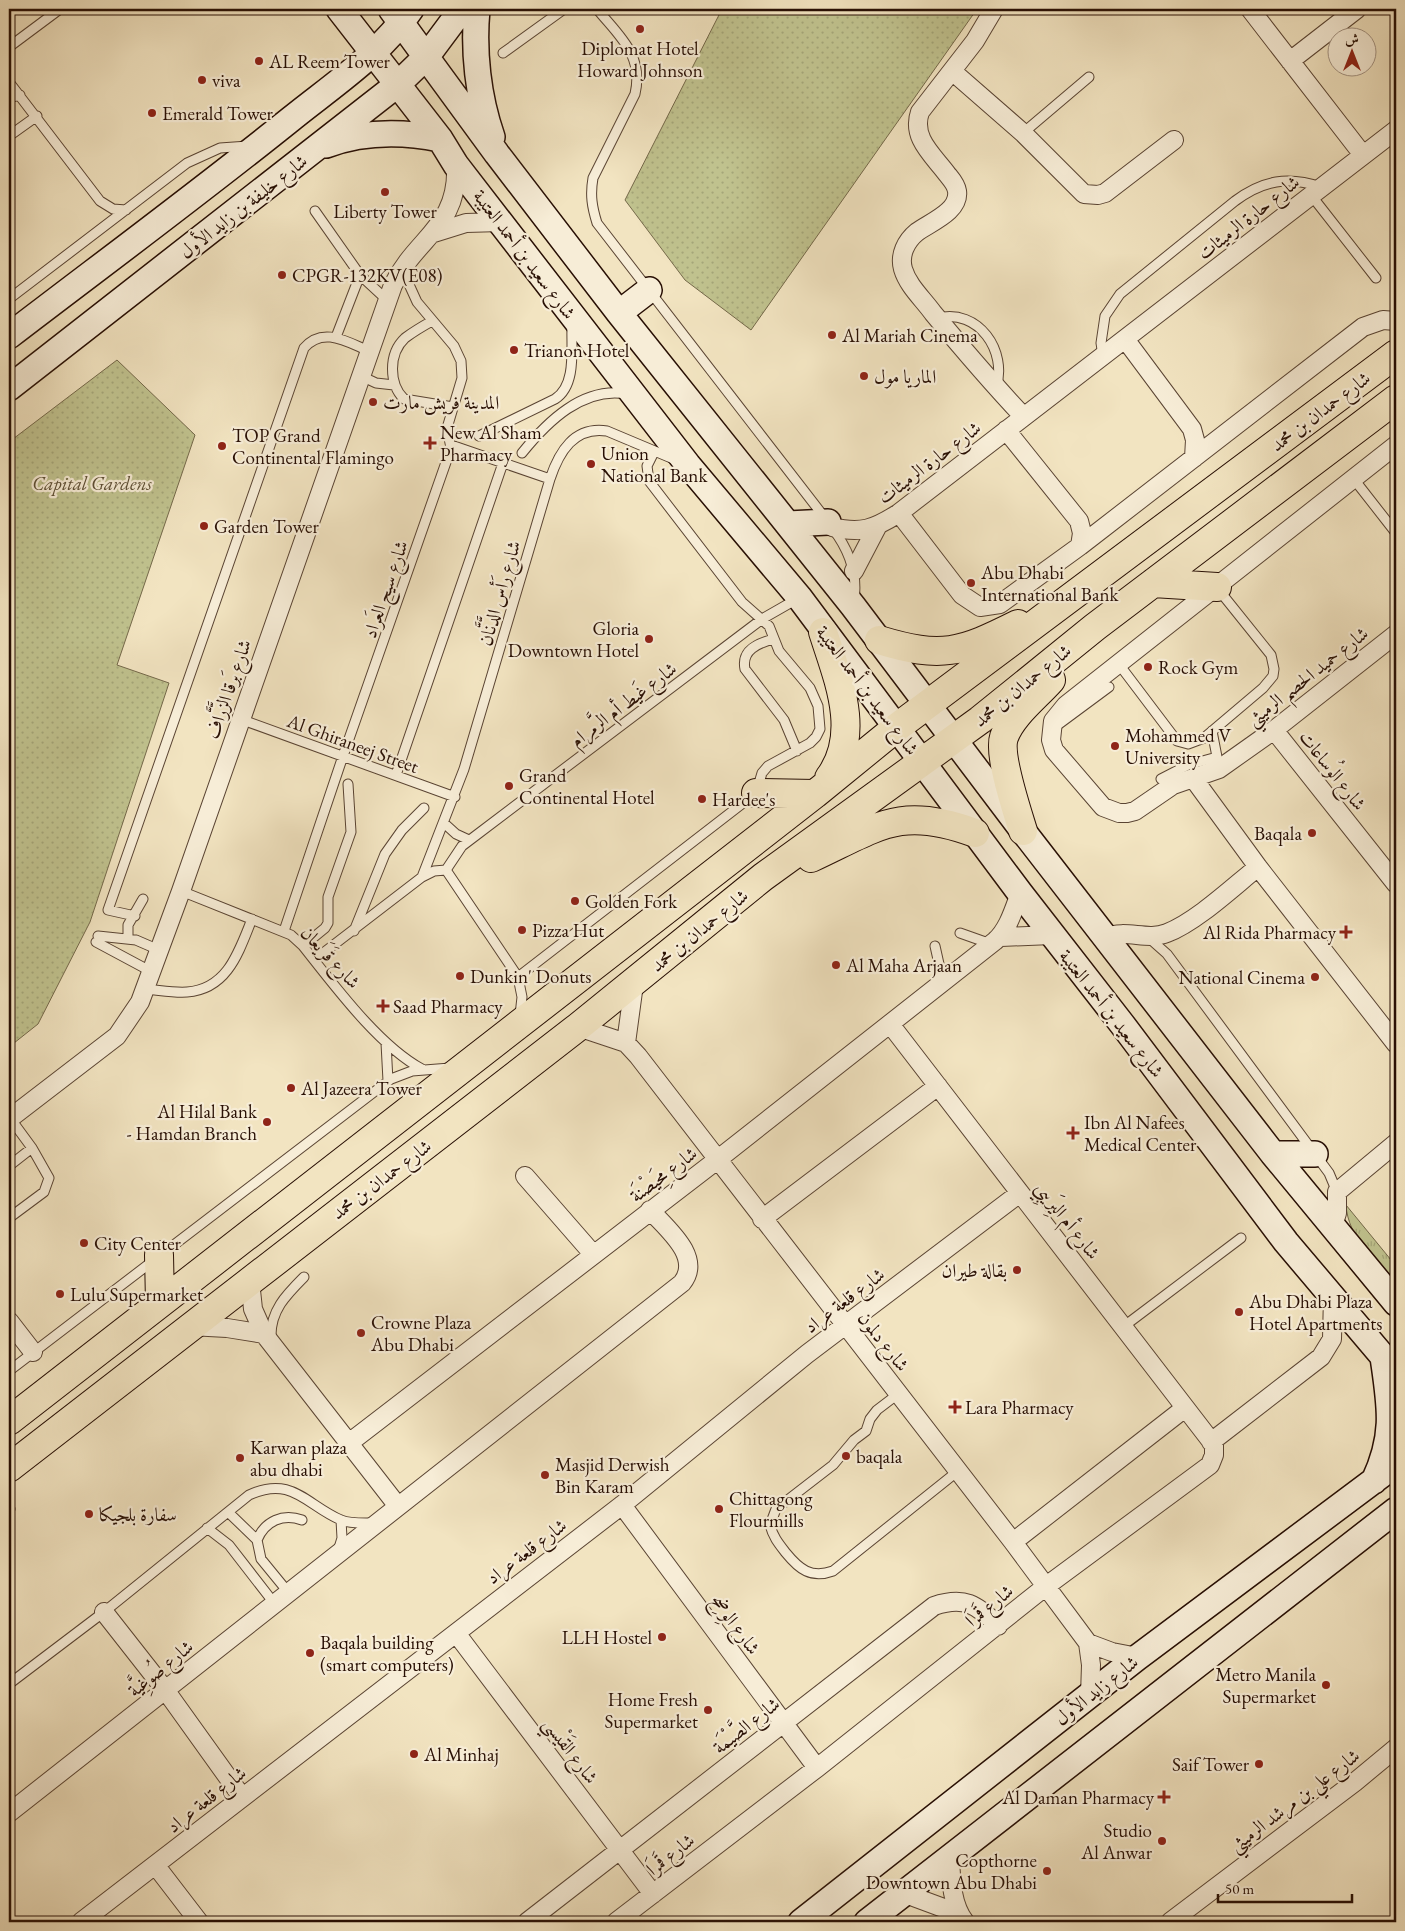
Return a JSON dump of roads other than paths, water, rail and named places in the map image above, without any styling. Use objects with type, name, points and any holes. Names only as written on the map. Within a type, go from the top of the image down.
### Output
[{"type":"main road","name":"شارع سعيد بن أحمد العتيبة","points":[[339,9],[398,84],[440,140],[456,165],[572,317],[688,465],[799,597],[823,632],[1020,893],[1122,1024],[1286,1242],[1390,1364]]},
{"type":"main road","name":"شارع خليفة بن زايد الأول","points":[[9,388],[398,84],[428,56],[462,9]]},
{"type":"main road","points":[[477,9],[478,69],[488,126],[497,154]]},
{"type":"main road","name":"شارع سعيد بن أحمد العتيبة","points":[[401,13],[428,56],[497,154],[619,313],[853,606],[952,739],[1273,1154],[1396,1303]]},
{"type":"main road","name":"شارع خليفة بن زايد الأول","points":[[9,336],[256,147],[372,53],[401,13]]},
{"type":"main road","points":[[310,152],[346,139],[384,133],[412,134],[440,140]]},
{"type":"main road","points":[[619,313],[649,290]]},
{"type":"main road","name":"شارع حمدان بن محمد","points":[[9,1421],[818,792],[896,728],[1074,597],[1396,354]]},
{"type":"main road","name":"شارع حمدان بن محمد","points":[[9,1468],[189,1326],[634,984],[763,877],[980,720],[1094,627],[1396,399]]},
{"type":"main road","points":[[788,524],[830,524]]},
{"type":"main road","points":[[1153,583],[1217,587]]},
{"type":"main road","points":[[879,640],[903,647],[930,651],[963,649],[1074,597]]},
{"type":"main road","points":[[1023,831],[1005,765],[1003,739],[1009,727],[1094,627]]},
{"type":"main road","points":[[756,793],[818,792],[841,758],[846,727],[842,696],[823,632]]},
{"type":"main road","points":[[763,877],[805,861],[890,821],[924,819],[951,824],[975,833]]},
{"type":"main road","points":[[1273,1154],[1314,1154]]},
{"type":"main road","points":[[159,1255],[160,1303]]},
{"type":"main road","points":[[1374,1481],[1386,1452],[1391,1426],[1390,1364]]},
{"type":"main road","name":"شارع زايد الأول","points":[[801,1922],[1138,1657],[1396,1464]]},
{"type":"main road","points":[[867,1922],[1396,1510]]},
{"type":"main road","points":[[1372,1530],[1396,1524]]},
{"type":"street","points":[[994,9],[952,71],[920,112],[917,130],[920,139],[955,185],[957,197],[952,208],[912,236],[902,256],[902,267],[906,277],[938,318],[996,388],[1023,416]]},
{"type":"street","points":[[1250,9],[1363,155]]},
{"type":"street","points":[[1290,60],[1357,9]]},
{"type":"street","points":[[952,71],[1023,133],[1078,190],[1091,195],[1104,193],[1174,140]]},
{"type":"street","name":"شارع حارة الرميثات","points":[[830,524],[854,530],[877,527],[899,513],[1396,130]]},
{"type":"street","name":"شارع بَرقا الزَّرَّاف","points":[[10,1119],[117,1036],[140,1002],[181,892],[387,300],[402,268],[416,249],[433,233],[450,209],[455,194],[456,165]]},
{"type":"street","name":"شارع بَرقا الزَّرَّاف","points":[[433,233],[466,222],[500,222]]},
{"type":"street","points":[[899,513],[962,595],[980,607],[1000,604],[1080,546],[1363,327],[1383,320],[1396,320]]},
{"type":"street","points":[[1125,339],[1192,429],[1196,440],[1194,458]]},
{"type":"street","points":[[1006,430],[1079,521],[1082,533],[1080,546]]},
{"type":"street","points":[[1050,730],[1058,712],[1396,445]]},
{"type":"street","name":"شارع حارة الرميثات","points":[[854,571],[877,527]]},
{"type":"street","name":"شارع حميد الحصم الرميثي","points":[[1050,730],[1051,740],[1060,758],[1098,801],[1110,811],[1119,813],[1135,811],[1173,785],[1193,778],[1274,730],[1396,634]]},
{"type":"street","name":"شارع الوُساعات","points":[[1274,730],[1396,884]]},
{"type":"street","points":[[1193,778],[1258,867],[1396,1044]]},
{"type":"street","points":[[1106,937],[1126,932],[1146,936],[1167,933],[1199,914],[1258,867]]},
{"type":"street","name":"شارع مِحَيصْنَة","points":[[349,1443],[717,1160],[996,941],[1020,893]]},
{"type":"street","points":[[996,941],[1052,935]]},
{"type":"street","points":[[578,1027],[626,1043],[634,984]]},
{"type":"street","name":"شارع أم اليِرَيبِي","points":[[890,1024],[1211,1442]]},
{"type":"street","name":"شارع دلمون","points":[[626,1043],[1013,1542],[1088,1643]]},
{"type":"street","points":[[762,1219],[938,1086]]},
{"type":"street","points":[[1333,1226],[1337,1213],[1337,1192],[1396,1143]]},
{"type":"street","points":[[525,1176],[593,1254]]},
{"type":"street","name":"شارع قلعة عراد","points":[[81,1922],[622,1505],[845,1326],[1020,1193]]},
{"type":"street","name":"شارع صُوغِيَّة","points":[[9,1813],[682,1283],[689,1268],[684,1251],[650,1210]]},
{"type":"street","points":[[250,1281],[253,1309],[268,1339],[398,1505]]},
{"type":"street","points":[[1211,1442],[1321,1357],[1332,1339],[1333,1295]]},
{"type":"street","points":[[9,1321],[34,1352]]},
{"type":"street","points":[[189,1326],[227,1328],[268,1339]]},
{"type":"street","points":[[1013,1542],[1186,1408]]},
{"type":"street","name":"شارع قَمرَا","points":[[616,1922],[817,1768],[1045,1587],[1210,1464],[1214,1455],[1211,1442]]},
{"type":"street","name":"شارع الوِضِح","points":[[622,1505],[817,1768]]},
{"type":"street","name":"شارع الصَّيْمَة","points":[[527,1922],[934,1606],[949,1601],[965,1602],[979,1608],[998,1626]]},
{"type":"street","points":[[104,1612],[166,1691],[242,1797]]},
{"type":"street","name":"شارع القَيْسي","points":[[456,1632],[653,1894]]},
{"type":"street","points":[[1090,1695],[1091,1665],[1088,1643],[1112,1652],[1138,1657]]},
{"type":"street","name":"شارع علي بن مرشد الرميثي","points":[[1172,1922],[1355,1782],[1396,1748]]},
{"type":"street","points":[[950,1856],[952,1884],[961,1917]]},
{"type":"street","points":[[156,1866],[199,1922]]},
{"type":"street","points":[[904,1893],[961,1917]]},
{"type":"lane","points":[[9,47],[60,9]]},
{"type":"lane","points":[[503,53],[564,9]]},
{"type":"lane","points":[[596,9],[629,48],[635,59],[638,82],[635,94],[592,178],[590,193],[597,223],[830,524],[848,552],[854,571],[856,590],[853,606]]},
{"type":"lane","points":[[1023,133],[1089,77]]},
{"type":"lane","points":[[9,82],[37,116],[100,201],[113,209],[126,210]]},
{"type":"lane","points":[[9,98],[20,95]]},
{"type":"lane","points":[[9,136],[37,116]]},
{"type":"lane","points":[[9,299],[197,157],[220,148],[256,147]]},
{"type":"lane","points":[[1103,356],[1101,343],[1105,316],[1120,294],[1235,201],[1250,190],[1267,183],[1285,180],[1304,181],[1316,191],[1376,278]]},
{"type":"lane","points":[[315,211],[360,275],[387,300]]},
{"type":"lane","name":"شارع سيح العَراد","points":[[284,931],[451,445],[447,428],[462,378],[461,361],[454,346],[411,293],[402,268]]},
{"type":"lane","points":[[336,337],[360,275]]},
{"type":"lane","points":[[938,318],[955,316],[971,321],[978,326],[997,354],[1000,371],[996,388]]},
{"type":"lane","points":[[480,436],[555,399],[563,392],[570,374],[572,317]]},
{"type":"lane","points":[[432,321],[405,339],[400,345],[393,367],[394,386],[404,399],[453,407]]},
{"type":"lane","points":[[135,916],[108,910],[301,355],[310,342],[324,336],[336,337],[369,351]]},
{"type":"lane","points":[[361,376],[376,383],[394,386]]},
{"type":"lane","points":[[522,453],[541,430],[577,403],[604,393],[634,396]]},
{"type":"lane","name":"شارع رَأس الدَّنَّان","points":[[422,877],[455,797],[550,479],[561,452],[571,440],[583,432],[597,429],[607,431],[688,465]]},
{"type":"lane","points":[[451,445],[550,479]]},
{"type":"lane","points":[[518,977],[756,793],[762,773],[768,766],[810,743],[820,729],[818,706],[810,688],[784,658],[769,626],[742,602],[649,481],[647,466],[654,452]]},
{"type":"lane","points":[[396,775],[503,463]]},
{"type":"lane","points":[[1354,478],[1396,533]]},
{"type":"lane","name":"شارع حميد الحصم الرميثي","points":[[1118,664],[1176,741],[1182,744],[1194,744],[1212,731],[1269,683],[1274,669],[1271,655],[1217,587]]},
{"type":"lane","name":"شارع غَيط أم الرَّمرام","points":[[446,870],[456,852],[469,840],[762,618],[799,597]]},
{"type":"lane","points":[[774,639],[760,643],[747,652],[744,659],[745,669],[784,720],[797,751]]},
{"type":"lane","points":[[1050,730],[1109,686]]},
{"type":"lane","name":"Al Ghiraneej Street","points":[[240,719],[455,797]]},
{"type":"lane","points":[[1161,779],[1188,765],[1218,763],[1212,731]]},
{"type":"lane","points":[[303,946],[325,928],[328,922],[328,897],[351,832],[348,784]]},
{"type":"lane","points":[[354,931],[387,850],[402,830],[424,808]]},
{"type":"lane","points":[[445,824],[456,834],[469,840]]},
{"type":"lane","points":[[314,960],[422,877],[434,871],[446,870],[518,977],[522,997],[519,1018],[515,1028]]},
{"type":"lane","name":"شارع قَرَيعان","points":[[181,892],[284,931],[303,946],[386,1044],[403,1058],[422,1069]]},
{"type":"lane","points":[[128,938],[127,929],[143,899]]},
{"type":"lane","points":[[145,989],[189,992],[200,990],[220,979],[234,961],[252,919]]},
{"type":"lane","points":[[960,932],[996,941]]},
{"type":"lane","points":[[1146,936],[1161,947],[1329,1173],[1337,1192]]},
{"type":"lane","points":[[152,972],[97,939],[128,938],[159,950]]},
{"type":"lane","points":[[935,946],[943,982]]},
{"type":"lane","points":[[386,1044],[388,1081]]},
{"type":"lane","points":[[9,1371],[388,1081],[404,1073],[422,1069],[463,1067]]},
{"type":"lane","points":[[9,1218],[44,1192],[49,1183],[48,1173],[10,1119]]},
{"type":"lane","points":[[9,1166],[32,1148]]},
{"type":"lane","points":[[1123,1327],[1241,1238]]},
{"type":"lane","points":[[268,1339],[272,1317],[280,1302],[304,1277]]},
{"type":"lane","points":[[898,1394],[873,1414],[866,1431],[854,1440],[833,1464],[776,1509],[771,1517],[770,1526],[777,1541],[799,1568],[806,1572],[815,1575],[833,1571],[958,1471]]},
{"type":"lane","points":[[9,1684],[104,1612],[249,1495],[260,1490],[281,1488],[301,1495],[341,1520],[377,1523]]},
{"type":"lane","points":[[228,1512],[257,1540],[261,1560],[288,1592]]},
{"type":"lane","points":[[257,1540],[265,1528],[278,1518],[286,1517],[302,1520]]},
{"type":"lane","points":[[336,1556],[342,1538],[341,1520]]},
{"type":"lane","points":[[208,1528],[229,1545],[274,1603]]},
{"type":"place","name":"Diplomat Hotel Howard Johnson","points":[[640,29]]},
{"type":"place","name":"AL Reem Tower","points":[[259,61]]},
{"type":"place","name":"viva","points":[[202,80]]},
{"type":"place","name":"Emerald Tower","points":[[152,113]]},
{"type":"place","name":"Liberty Tower","points":[[385,192]]},
{"type":"place","name":"CPGR-132KV(E08)","points":[[282,275]]},
{"type":"place","name":"Al Mariah Cinema","points":[[832,335]]},
{"type":"place","name":"Trianon Hotel","points":[[514,350]]},
{"type":"place","name":"الماريا مول","points":[[864,376]]},
{"type":"place","name":"المدينة فريش مارت","points":[[373,402]]},
{"type":"place","name":"New Al Sham Pharmacy","points":[[430,443]]},
{"type":"place","name":"TOP Grand Continental Flamingo","points":[[222,446]]},
{"type":"place","name":"Union National Bank","points":[[591,464]]},
{"type":"place","name":"Garden Tower","points":[[204,526]]},
{"type":"place","name":"Abu Dhabi International Bank","points":[[971,583]]},
{"type":"place","name":"Gloria Downtown Hotel","points":[[649,639]]},
{"type":"place","name":"Rock Gym","points":[[1148,667]]},
{"type":"place","name":"Mohammed V University","points":[[1115,746]]},
{"type":"place","name":"Grand Continental Hotel","points":[[509,786]]},
{"type":"place","name":"Hardee's","points":[[702,799]]},
{"type":"place","name":"Baqala","points":[[1312,833]]},
{"type":"place","name":"Golden Fork","points":[[575,901]]},
{"type":"place","name":"Pizza Hut","points":[[522,930]]},
{"type":"place","name":"Al Rida Pharmacy","points":[[1346,932]]},
{"type":"place","name":"Al Maha Arjaan","points":[[836,965]]},
{"type":"place","name":"Dunkin' Donuts","points":[[460,976]]},
{"type":"place","name":"National Cinema","points":[[1315,977]]},
{"type":"place","name":"Saad Pharmacy","points":[[383,1006]]},
{"type":"place","name":"Al Jazeera Tower","points":[[291,1088]]},
{"type":"place","name":"Al Hilal Bank - Hamdan Branch","points":[[267,1122]]},
{"type":"place","name":"Ibn Al Nafees Medical Center","points":[[1073,1133]]},
{"type":"place","name":"City Center","points":[[84,1243]]},
{"type":"place","name":"بقالة طيران","points":[[1017,1270]]},
{"type":"place","name":"Lulu Supermarket","points":[[60,1294]]},
{"type":"place","name":"Abu Dhabi Plaza Hotel Apartments","points":[[1239,1312]]},
{"type":"place","name":"Crowne Plaza Abu Dhabi","points":[[361,1333]]},
{"type":"place","name":"Lara Pharmacy","points":[[955,1407]]},
{"type":"place","name":"baqala","points":[[846,1456]]},
{"type":"place","name":"Karwan plaza abu dhabi","points":[[240,1458]]},
{"type":"place","name":"Masjid Derwish Bin Karam","points":[[545,1475]]},
{"type":"place","name":"Chittagong Flourmills","points":[[719,1509]]},
{"type":"place","name":"سفارة بلجيكا","points":[[89,1514]]},
{"type":"place","name":"LLH Hostel","points":[[662,1637]]},
{"type":"place","name":"Baqala building (smart computers)","points":[[310,1653]]},
{"type":"place","name":"Metro Manila Supermarket","points":[[1326,1685]]},
{"type":"place","name":"Home Fresh Supermarket","points":[[708,1710]]},
{"type":"place","name":"Al Minhaj","points":[[414,1754]]},
{"type":"place","name":"Saif Tower","points":[[1259,1764]]},
{"type":"place","name":"Al Daman Pharmacy","points":[[1164,1797]]},
{"type":"place","name":"Studio Al Anwar","points":[[1162,1841]]},
{"type":"place","name":"Copthorne Downtown Abu Dhabi","points":[[1047,1871]]},
{"type":"park label","name":"Capital Gardens","points":[[92,483]]}]
